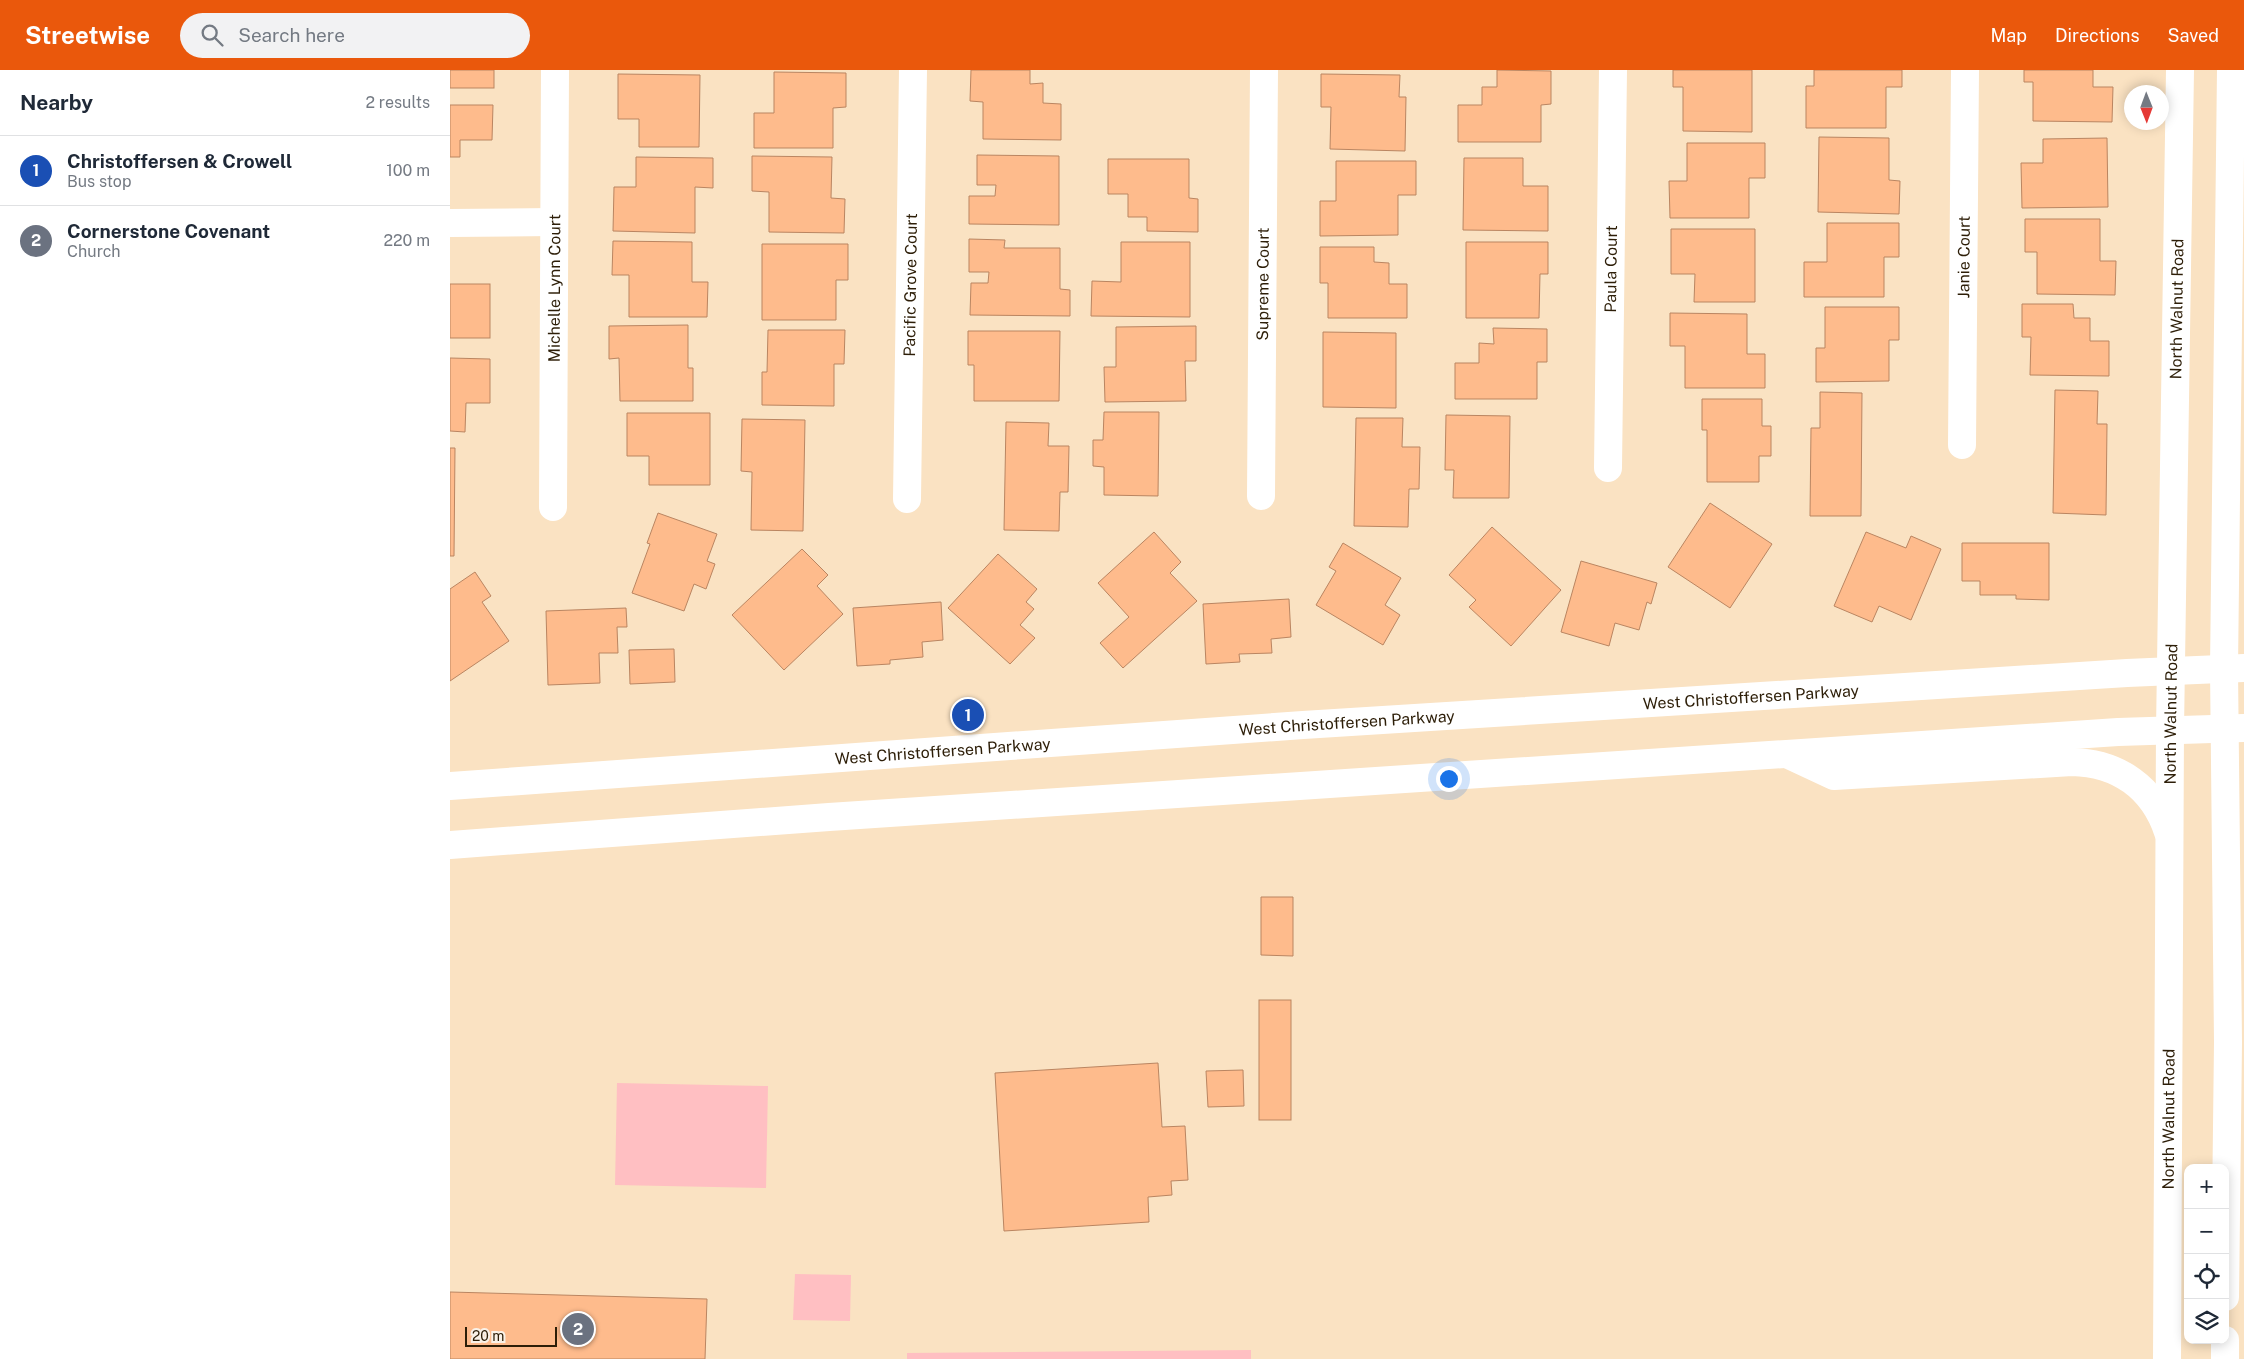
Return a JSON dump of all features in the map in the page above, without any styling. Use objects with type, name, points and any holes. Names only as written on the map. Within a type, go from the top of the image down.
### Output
[{"type":"street","name":"Michelle Lynn Court","points":[[553,507],[554,70]]},
{"type":"street","name":"Pacific Grove Court","points":[[907,499],[913,70]]},
{"type":"street","name":"Supreme Court","points":[[1261,496],[1264,70]]},
{"type":"street","name":"Paula Court","points":[[1608,468],[1613,70]]},
{"type":"street","name":"Janie Court","points":[[1962,445],[1965,70]]},
{"type":"street","name":"North Walnut Road","points":[[2167,1359],[2171,843],[2170,730],[2180,70]]},
{"type":"street","points":[[2226,1254],[2234,728],[2231,70]]},
{"type":"street","points":[[450,222],[553,222]]},
{"type":"street","name":"West Christoffersen Parkway","points":[[450,786],[1303,724],[2234,668]]},
{"type":"street","points":[[450,845],[829,817],[1788,754],[2170,730],[2234,728]]},
{"type":"street","points":[[1788,754],[1834,776],[2072,762],[2095,764],[2119,772],[2145,791],[2161,815],[2171,843]]},
{"type":"street","points":[[2228,1042],[2244,1002]]},
{"type":"street","points":[[2224,1359],[2225,1344]]},
{"type":"shaded area","points":[[617,1083],[768,1086],[766,1188],[615,1185]]},
{"type":"shaded area","points":[[795,1274],[851,1275],[850,1321],[793,1320]]},
{"type":"shaded area","points":[[1251,1350],[1251,1359],[907,1359],[907,1353]]},
{"type":"building","points":[[450,70],[494,70],[494,88],[450,88]]},
{"type":"building","points":[[971,70],[1030,70],[1030,84],[1043,83],[1043,103],[1061,104],[1061,140],[983,139],[983,102],[970,101]]},
{"type":"building","points":[[1497,70],[1551,71],[1551,104],[1541,105],[1541,142],[1458,142],[1458,105],[1482,105],[1482,87],[1497,87]]},
{"type":"building","points":[[1673,70],[1752,70],[1752,132],[1683,131],[1683,87],[1673,87]]},
{"type":"building","points":[[1814,70],[1902,70],[1902,87],[1886,87],[1886,128],[1806,128],[1806,86],[1814,86]]},
{"type":"building","points":[[2024,70],[2093,70],[2093,87],[2113,87],[2112,122],[2033,121],[2033,82],[2024,82]]},
{"type":"building","points":[[774,72],[846,73],[846,107],[833,108],[833,148],[754,148],[754,113],[774,113]]},
{"type":"building","points":[[618,74],[700,75],[699,147],[639,147],[639,119],[618,119]]},
{"type":"building","points":[[1321,74],[1400,75],[1399,97],[1406,97],[1405,151],[1330,149],[1331,107],[1321,107]]},
{"type":"building","points":[[450,105],[493,105],[492,140],[460,140],[460,157],[450,157]]},
{"type":"building","points":[[1819,137],[1889,138],[1889,180],[1900,181],[1899,214],[1818,212]]},
{"type":"building","points":[[2107,138],[2108,207],[2022,208],[2021,163],[2043,163],[2043,139]]},
{"type":"building","points":[[1687,143],[1765,143],[1765,178],[1749,178],[1749,218],[1670,218],[1669,181],[1687,181]]},
{"type":"building","points":[[977,155],[1059,156],[1059,225],[969,224],[969,196],[995,196],[996,185],[977,185]]},
{"type":"building","points":[[752,156],[832,157],[831,198],[845,199],[844,233],[769,232],[769,192],[752,191]]},
{"type":"building","points":[[636,157],[713,158],[713,188],[695,187],[695,233],[613,231],[614,187],[636,187]]},
{"type":"building","points":[[1464,158],[1523,158],[1523,186],[1548,186],[1548,231],[1463,230]]},
{"type":"building","points":[[1108,159],[1189,159],[1189,198],[1198,199],[1198,232],[1147,231],[1147,217],[1128,217],[1128,194],[1108,194]]},
{"type":"building","points":[[1336,161],[1416,161],[1416,195],[1398,195],[1398,235],[1320,236],[1320,201],[1336,201]]},
{"type":"building","points":[[2025,219],[2100,219],[2100,261],[2116,261],[2115,295],[2037,294],[2037,252],[2025,252]]},
{"type":"building","points":[[1827,223],[1899,223],[1899,257],[1884,257],[1884,297],[1804,297],[1804,262],[1827,262]]},
{"type":"building","points":[[1671,229],[1755,229],[1755,302],[1694,302],[1695,274],[1671,274]]},
{"type":"building","points":[[969,239],[1005,240],[1004,248],[1060,248],[1060,289],[1070,290],[1070,316],[970,315],[971,283],[988,283],[989,272],[969,272]]},
{"type":"building","points":[[613,241],[692,242],[692,282],[708,282],[707,317],[629,317],[629,275],[612,275]]},
{"type":"building","points":[[1121,242],[1190,242],[1190,317],[1091,316],[1092,281],[1121,282]]},
{"type":"building","points":[[1466,242],[1548,242],[1548,274],[1540,274],[1539,318],[1466,318]]},
{"type":"building","points":[[762,244],[848,244],[848,280],[836,280],[836,320],[762,320]]},
{"type":"building","points":[[1320,247],[1374,247],[1374,262],[1389,263],[1389,284],[1407,284],[1407,318],[1328,318],[1328,283],[1320,283]]},
{"type":"building","points":[[450,284],[490,284],[490,338],[450,338]]},
{"type":"building","points":[[2022,304],[2073,304],[2074,318],[2090,318],[2090,341],[2109,341],[2109,376],[2030,375],[2031,337],[2022,337]]},
{"type":"building","points":[[1825,307],[1899,307],[1899,340],[1889,340],[1889,381],[1816,382],[1816,348],[1825,348]]},
{"type":"building","points":[[1670,313],[1747,314],[1747,354],[1765,354],[1765,388],[1685,388],[1685,346],[1670,346]]},
{"type":"building","points":[[688,325],[688,368],[693,368],[693,401],[620,401],[619,358],[609,359],[609,326]]},
{"type":"building","points":[[1196,326],[1196,361],[1185,361],[1186,401],[1105,402],[1104,367],[1116,367],[1116,327]]},
{"type":"building","points":[[1493,328],[1547,329],[1547,362],[1537,362],[1537,399],[1455,399],[1455,363],[1479,363],[1479,343],[1494,344]]},
{"type":"building","points":[[768,330],[845,330],[844,364],[834,364],[834,406],[762,405],[762,372],[767,372]]},
{"type":"building","points":[[968,331],[1060,331],[1059,401],[974,401],[974,365],[968,365]]},
{"type":"building","points":[[1323,332],[1396,333],[1396,408],[1323,407]]},
{"type":"building","points":[[450,358],[490,359],[490,403],[466,403],[465,432],[450,431]]},
{"type":"building","points":[[2055,390],[2098,391],[2097,424],[2107,424],[2106,515],[2053,513]]},
{"type":"building","points":[[1820,392],[1862,393],[1861,516],[1810,516],[1811,428],[1820,428]]},
{"type":"building","points":[[1702,399],[1762,399],[1762,426],[1771,426],[1771,456],[1759,456],[1759,482],[1707,482],[1707,430],[1702,430]]},
{"type":"building","points":[[1104,412],[1159,412],[1158,496],[1104,495],[1104,467],[1093,466],[1093,440],[1103,440]]},
{"type":"building","points":[[627,413],[710,413],[710,485],[649,485],[649,456],[627,456]]},
{"type":"building","points":[[1446,415],[1510,416],[1509,498],[1453,498],[1454,470],[1445,470]]},
{"type":"building","points":[[1356,418],[1403,418],[1402,447],[1420,447],[1419,489],[1409,489],[1408,527],[1354,526]]},
{"type":"building","points":[[742,419],[805,420],[803,531],[751,530],[752,472],[741,471]]},
{"type":"building","points":[[1006,422],[1049,423],[1048,446],[1069,446],[1068,492],[1060,492],[1059,531],[1004,530]]},
{"type":"building","points":[[450,448],[455,448],[454,556],[450,556]]},
{"type":"building","points":[[1710,503],[1772,544],[1730,608],[1668,567]]},
{"type":"building","points":[[658,513],[717,534],[707,561],[715,564],[706,589],[694,584],[684,611],[632,593],[650,544],[647,543]]},
{"type":"building","points":[[1492,527],[1561,590],[1511,646],[1469,607],[1476,600],[1449,575]]},
{"type":"building","points":[[1154,532],[1181,562],[1170,573],[1197,601],[1123,668],[1100,643],[1129,617],[1098,583]]},
{"type":"building","points":[[1866,532],[1906,548],[1911,536],[1941,549],[1911,620],[1879,606],[1872,622],[1834,606]]},
{"type":"building","points":[[1343,543],[1401,578],[1385,605],[1400,615],[1383,645],[1316,605],[1336,571],[1329,567]]},
{"type":"building","points":[[1962,543],[2049,543],[2049,600],[2016,599],[2016,595],[1980,595],[1980,581],[1962,581]]},
{"type":"building","points":[[802,549],[828,575],[817,586],[843,614],[784,670],[732,615]]},
{"type":"building","points":[[998,554],[1037,589],[1026,602],[1034,609],[1020,625],[1035,638],[1010,664],[948,608]]},
{"type":"building","points":[[1581,561],[1657,583],[1651,604],[1647,602],[1639,630],[1615,623],[1609,646],[1561,632]]},
{"type":"building","points":[[475,572],[491,596],[482,602],[509,641],[450,681],[450,589]]},
{"type":"building","points":[[1289,599],[1291,637],[1271,639],[1272,653],[1239,654],[1240,662],[1206,664],[1203,604]]},
{"type":"building","points":[[941,602],[943,640],[922,642],[923,657],[890,660],[890,664],[857,666],[853,608]]},
{"type":"building","points":[[626,608],[627,627],[617,627],[618,653],[599,653],[600,683],[548,685],[546,611]]},
{"type":"building","points":[[674,649],[675,682],[630,684],[629,650]]},
{"type":"building","points":[[1261,897],[1293,897],[1293,956],[1261,955]]},
{"type":"building","points":[[1259,1000],[1291,1000],[1291,1120],[1259,1120]]},
{"type":"building","points":[[1158,1063],[1162,1127],[1185,1126],[1188,1180],[1171,1181],[1172,1195],[1148,1197],[1149,1222],[1004,1231],[995,1073]]},
{"type":"building","points":[[1243,1070],[1244,1106],[1208,1107],[1206,1071]]},
{"type":"building","points":[[450,1292],[707,1299],[705,1359],[450,1359]]},
{"type":"place","name":"Christoffersen & Crowell","points":[[968,715]]},
{"type":"place","name":"Cornerstone Covenant","points":[[578,1329]]}]
